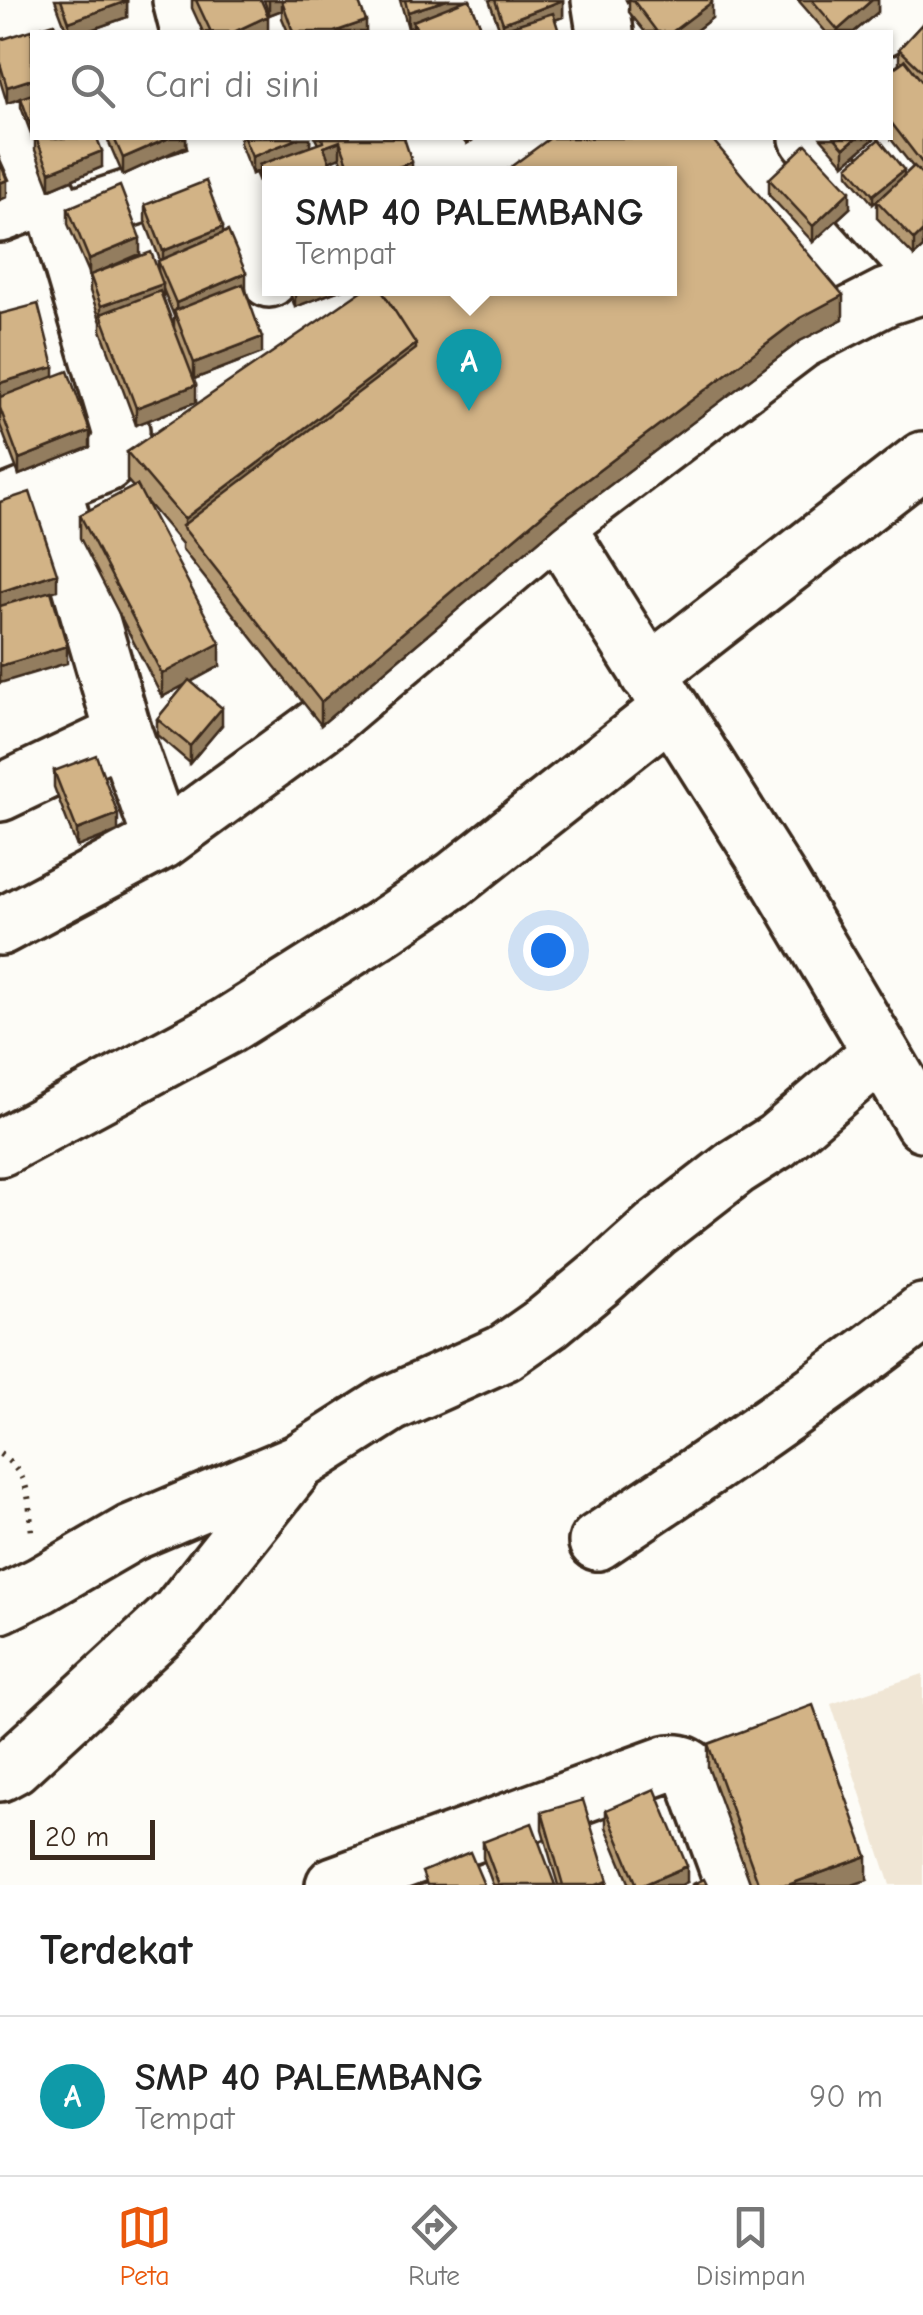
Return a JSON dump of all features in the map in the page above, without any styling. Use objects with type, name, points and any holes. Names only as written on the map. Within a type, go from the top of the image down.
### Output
[{"type":"street","points":[[181,0],[188,30]]},
{"type":"street","points":[[382,0],[392,30]]},
{"type":"street","points":[[600,0],[606,30]]},
{"type":"street","points":[[878,30],[923,7]]},
{"type":"street","points":[[0,89],[35,211],[121,430],[121,440],[105,464],[0,506]]},
{"type":"street","points":[[433,140],[447,166]]},
{"type":"street","points":[[486,166],[531,140]]},
{"type":"street","points":[[810,140],[923,272]]},
{"type":"street","points":[[35,211],[218,153],[262,261]]},
{"type":"street","points":[[0,928],[162,841],[329,720],[556,526],[800,341],[886,297],[923,285]]},
{"type":"street","points":[[0,1148],[227,1026],[455,879],[659,691],[923,460]]},
{"type":"street","points":[[52,486],[124,734],[162,841]]},
{"type":"street","points":[[556,526],[779,880],[923,1123]]},
{"type":"street","points":[[298,674],[329,720]]},
{"type":"street","points":[[0,793],[124,734]]},
{"type":"street","points":[[21,1595],[131,1533],[298,1462],[390,1404],[504,1353],[600,1279],[656,1228],[736,1167],[777,1142],[881,1052]]},
{"type":"street","points":[[597,1542],[736,1449],[923,1312]]},
{"type":"street","points":[[0,1774],[178,1614],[298,1462]]},
{"type":"street","points":[[334,1885],[676,1762],[692,1770],[734,1885]]},
{"type":"path","points":[[0,1454],[22,1474],[30,1500],[32,1529],[21,1595]]},
{"type":"shaded area","points":[[923,1674],[923,1885],[890,1885],[831,1704]]},
{"type":"building","points":[[61,0],[127,0],[127,1],[69,22]]},
{"type":"building","points":[[196,0],[261,0],[268,16],[238,30],[210,30]]},
{"type":"building","points":[[358,0],[366,21],[340,30],[292,30],[282,1]]},
{"type":"building","points":[[405,0],[447,0],[408,12]]},
{"type":"building","points":[[470,0],[482,30],[417,30],[413,21]]},
{"type":"building","points":[[495,0],[563,0],[503,23]]},
{"type":"building","points":[[633,0],[711,0],[675,30],[656,30]]},
{"type":"building","points":[[812,0],[872,0],[838,30]]},
{"type":"building","points":[[553,13],[558,30],[499,30]]},
{"type":"building","points":[[54,23],[56,30],[32,30]]},
{"type":"building","points":[[923,23],[923,72],[899,49]]},
{"type":"building","points":[[30,31],[30,80],[7,87],[0,63],[0,40]]},
{"type":"building","points":[[905,60],[923,83],[923,164],[893,125],[893,69]]},
{"type":"building","points":[[30,95],[30,123],[21,98]]},
{"type":"building","points":[[37,140],[98,140],[102,151],[50,172]]},
{"type":"building","points":[[115,140],[164,140],[123,158]]},
{"type":"building","points":[[245,140],[294,140],[252,157]]},
{"type":"building","points":[[322,140],[405,140],[412,162],[401,166],[349,166],[340,141],[324,147],[331,166],[262,166],[262,173],[259,165]]},
{"type":"building","points":[[547,140],[713,140],[843,295],[800,318],[556,503],[321,702],[182,526],[416,349],[385,296],[677,296],[677,166],[512,166]]},
{"type":"building","points":[[837,140],[854,140],[844,148]]},
{"type":"building","points":[[880,140],[904,170],[873,195],[848,166]]},
{"type":"building","points":[[806,144],[850,191],[813,226],[769,179]]},
{"type":"building","points":[[0,162],[7,180],[0,183]]},
{"type":"building","points":[[914,166],[923,175],[923,231],[914,240],[877,201]]},
{"type":"building","points":[[206,181],[223,227],[163,251],[145,205]]},
{"type":"building","points":[[120,186],[140,238],[89,259],[68,208]]},
{"type":"building","points":[[228,231],[246,273],[176,303],[158,261]]},
{"type":"building","points":[[151,252],[163,284],[101,306],[90,275]]},
{"type":"building","points":[[243,284],[262,337],[194,363],[174,311]]},
{"type":"building","points":[[160,291],[196,385],[136,408],[101,314]]},
{"type":"building","points":[[354,296],[385,296],[416,344],[184,519],[127,452]]},
{"type":"building","points":[[38,304],[54,367],[0,383],[0,314]]},
{"type":"building","points":[[68,371],[90,431],[19,459],[0,408],[0,397]]},
{"type":"building","points":[[137,485],[220,643],[162,674],[80,515]]},
{"type":"building","points":[[30,492],[57,573],[0,592],[0,502]]},
{"type":"building","points":[[51,591],[67,646],[0,666],[0,606]]},
{"type":"building","points":[[189,680],[222,708],[190,746],[157,719]]},
{"type":"building","points":[[96,755],[118,814],[77,830],[54,771]]},
{"type":"building","points":[[813,1705],[867,1856],[788,1885],[759,1885],[708,1744]]},
{"type":"building","points":[[655,1789],[687,1866],[637,1885],[606,1810]]},
{"type":"building","points":[[583,1800],[608,1881],[563,1885],[542,1812]]},
{"type":"building","points":[[532,1823],[555,1885],[499,1885],[483,1842]]},
{"type":"building","points":[[470,1852],[484,1885],[427,1885],[422,1872]]},
{"type":"place","name":"SMP 40 PALEMBANG","points":[[469,411]]}]
